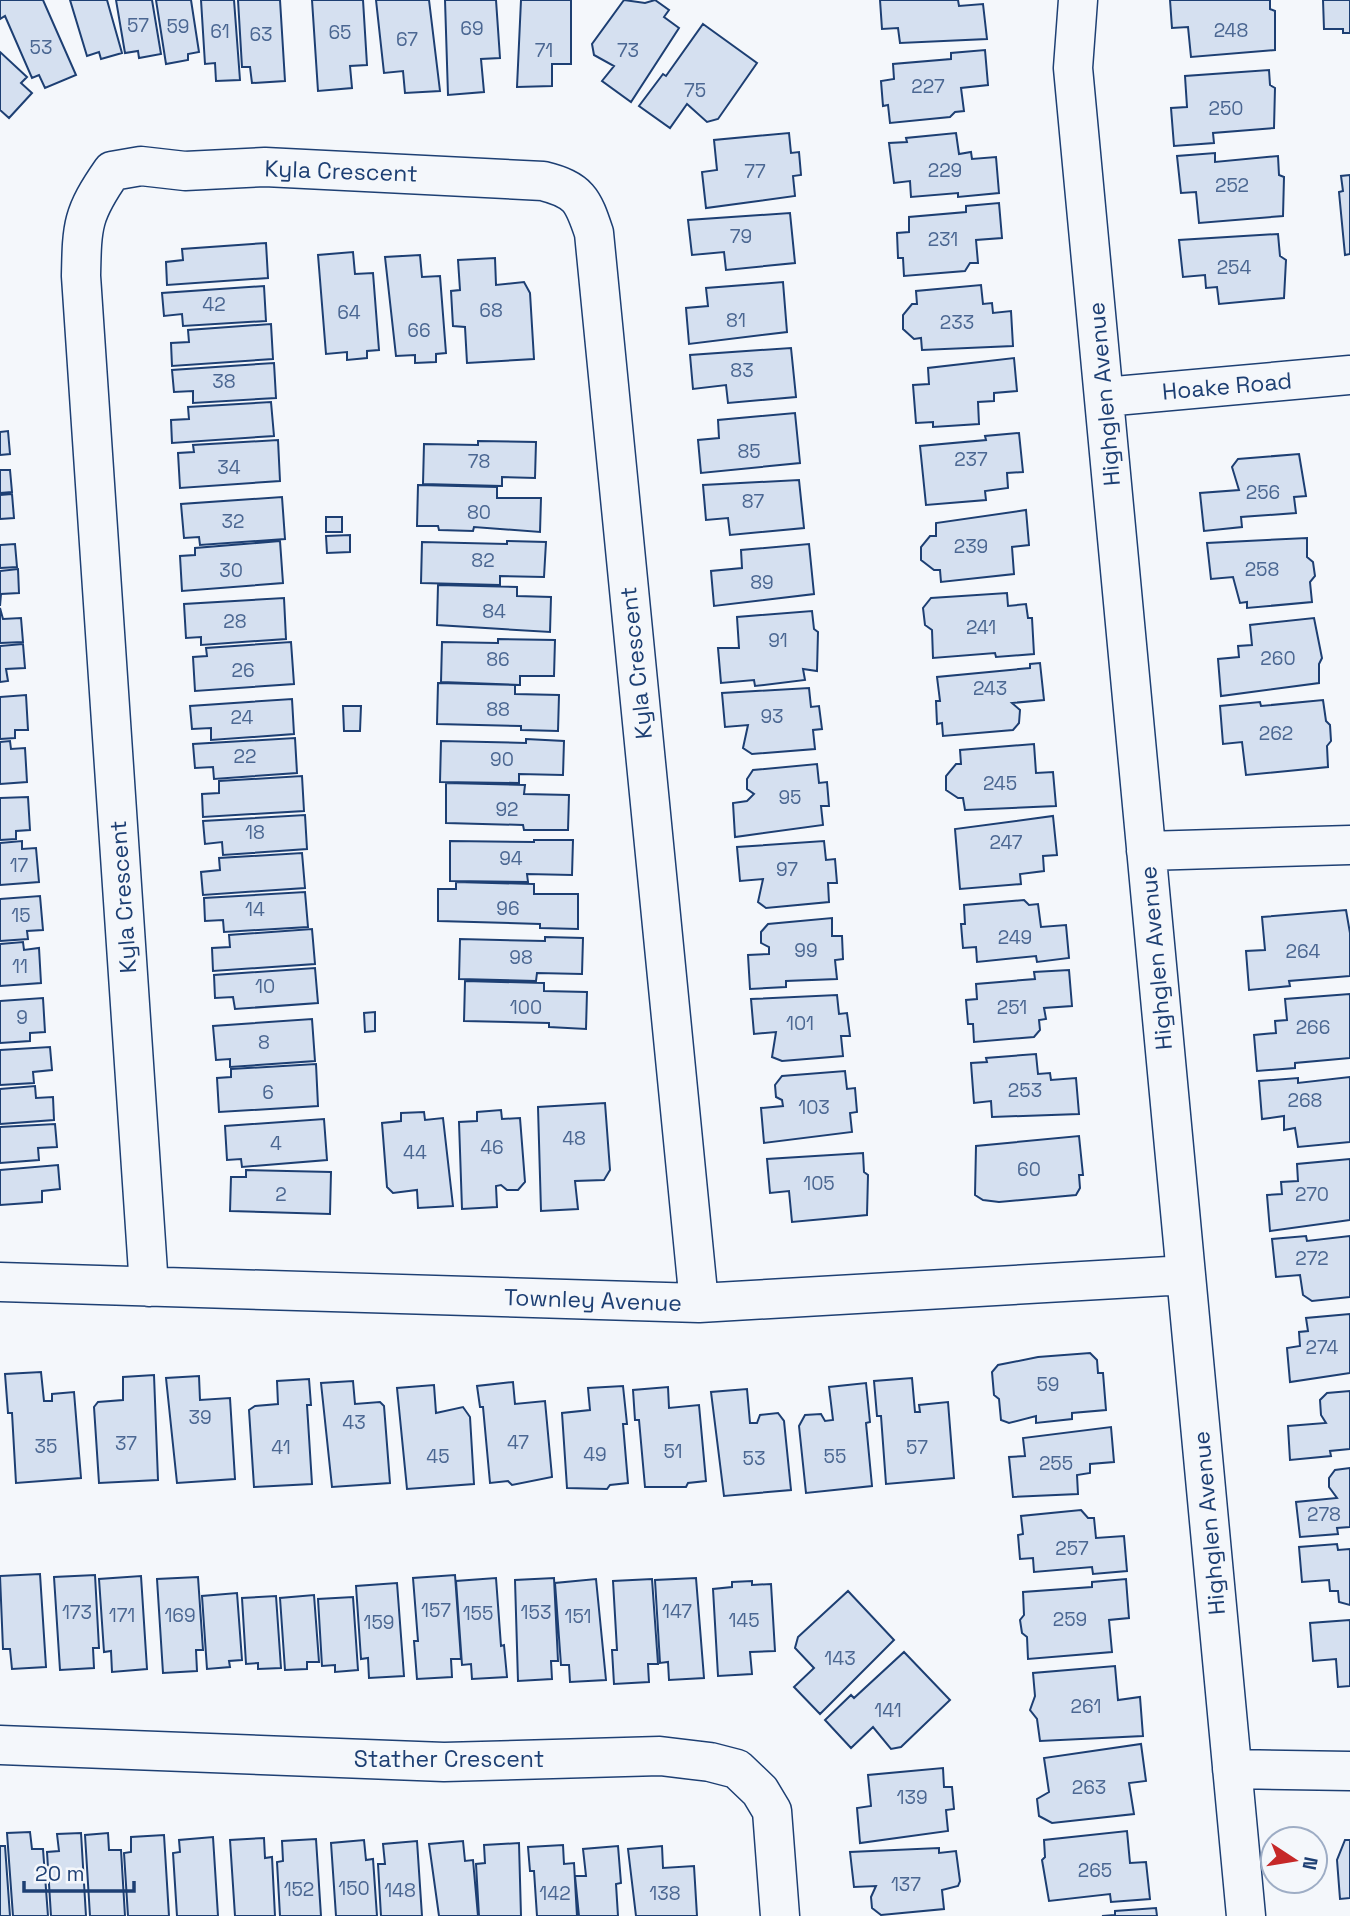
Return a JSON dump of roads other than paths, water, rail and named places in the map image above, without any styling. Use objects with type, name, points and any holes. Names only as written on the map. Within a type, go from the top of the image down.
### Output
[{"type":"street","name":"Highglen Avenue","points":[[1078,0],[1073,68],[1246,1916]]},
{"type":"street","name":"Kyla Crescent","points":[[149,1287],[83,304],[82,226],[95,195],[112,171],[141,166],[185,171],[265,167],[544,181],[565,187],[584,202],[594,233],[699,1303]]},
{"type":"street","name":"Hoake Road","points":[[1104,397],[1350,375]]},
{"type":"street","points":[[1146,851],[1350,845]]},
{"type":"street","name":"Townley Avenue","points":[[0,1282],[699,1303],[1186,1275]]},
{"type":"street","name":"Stather Crescent","points":[[0,1745],[444,1762],[660,1756],[710,1762],[737,1769],[760,1791],[772,1811],[780,1916]]},
{"type":"street","points":[[1232,1769],[1350,1771]]}]
